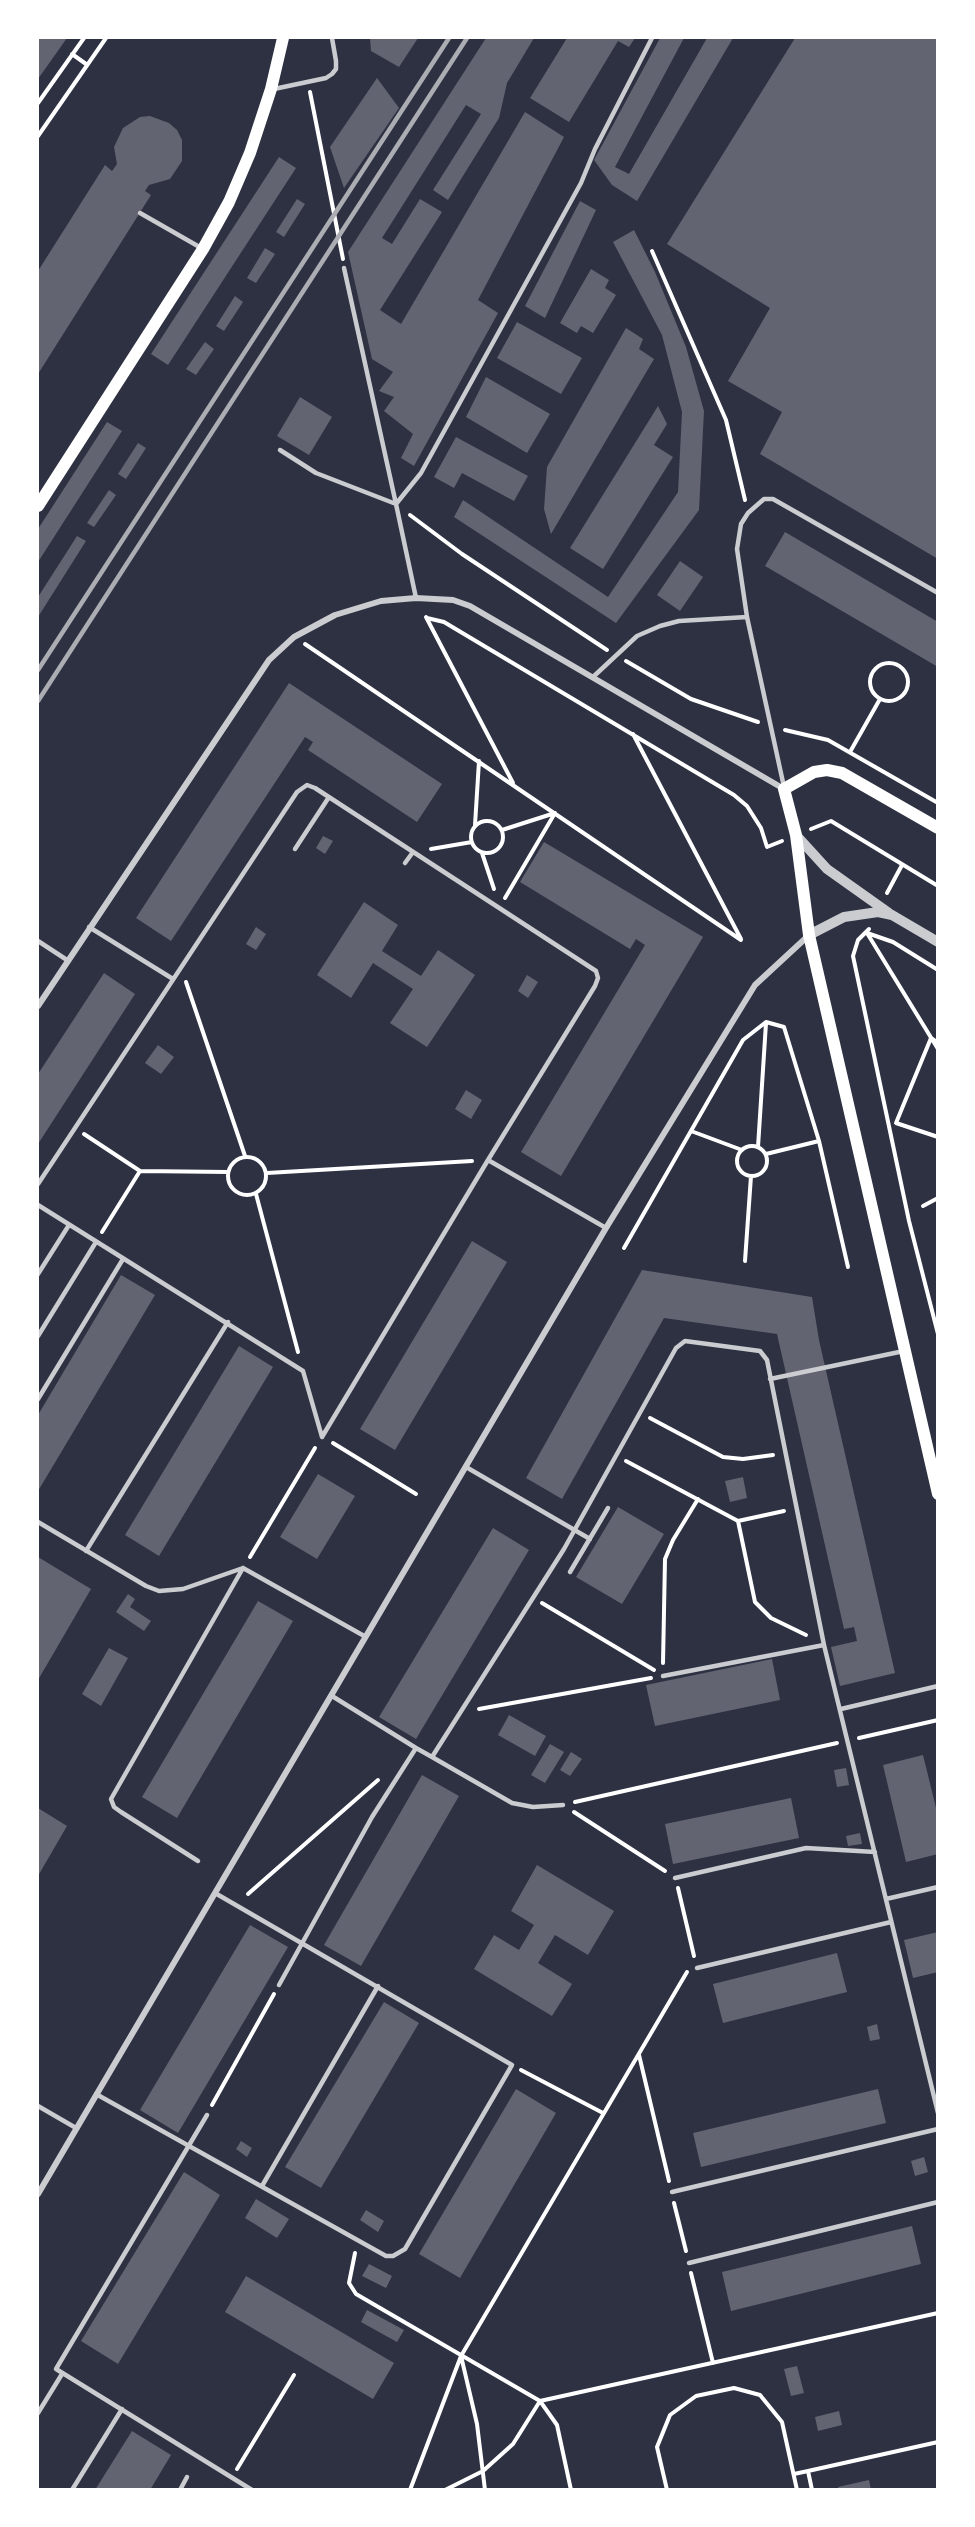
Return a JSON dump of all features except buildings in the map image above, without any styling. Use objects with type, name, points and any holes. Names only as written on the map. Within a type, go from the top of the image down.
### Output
[{"type":"main road","points":[[38,506],[203,249],[229,202],[250,153],[271,89],[283,38]]},
{"type":"main road","points":[[938,828],[842,772],[827,770],[814,772],[784,789],[796,835],[809,934],[938,1494]]},
{"type":"street","points":[[38,1006],[270,660],[294,637],[335,615],[381,601],[416,598],[453,600],[470,606],[784,789]]},
{"type":"street","points":[[796,835],[827,869],[892,915],[938,942]]},
{"type":"street","points":[[38,2194],[606,1228],[755,985],[809,934],[844,917],[878,912],[892,915]]},
{"type":"lane","points":[[271,89],[326,78],[336,69],[332,38]]},
{"type":"lane","points":[[396,504],[421,473],[581,183],[595,149],[652,38]]},
{"type":"lane","points":[[140,213],[203,249]]},
{"type":"lane","points":[[344,268],[416,598]]},
{"type":"lane","points":[[280,450],[316,473],[396,504]]},
{"type":"lane","points":[[784,789],[747,617],[737,549],[741,524],[748,513],[764,499],[773,499],[938,593]]},
{"type":"lane","points":[[593,676],[614,654],[637,636],[660,626],[680,621],[747,617]]},
{"type":"lane","points":[[38,1184],[297,792],[307,785],[590,964],[598,978],[322,1437]]},
{"type":"lane","points":[[295,849],[329,797]]},
{"type":"lane","points":[[405,863],[412,852]]},
{"type":"lane","points":[[89,927],[173,979]]},
{"type":"lane","points":[[38,941],[67,960]]},
{"type":"lane","points":[[488,1160],[606,1228]]},
{"type":"lane","points":[[38,1205],[303,1371],[322,1437]]},
{"type":"lane","points":[[38,1275],[69,1225]]},
{"type":"lane","points":[[38,1336],[96,1242]]},
{"type":"lane","points":[[38,1399],[123,1259]]},
{"type":"lane","points":[[86,1551],[228,1322]]},
{"type":"lane","points":[[432,1757],[533,1598],[618,1456],[676,1348],[685,1341],[760,1351],[767,1360],[824,1645],[849,1740],[938,2113]]},
{"type":"lane","points":[[770,1379],[904,1351]]},
{"type":"lane","points":[[466,1467],[590,1539]]},
{"type":"lane","points":[[570,1572],[608,1508]]},
{"type":"lane","points":[[38,1522],[146,1586],[159,1590],[183,1589],[243,1568],[366,1637]]},
{"type":"lane","points":[[198,1861],[121,1812],[114,1807],[111,1799],[243,1568]]},
{"type":"lane","points":[[663,1676],[824,1645]]},
{"type":"lane","points":[[841,1709],[938,1686]]},
{"type":"lane","points":[[332,1696],[512,1803],[533,1807],[563,1805]]},
{"type":"lane","points":[[279,1985],[372,1817],[416,1748]]},
{"type":"lane","points":[[675,1878],[806,1848],[875,1852]]},
{"type":"lane","points":[[886,1899],[938,1887]]},
{"type":"lane","points":[[96,2094],[386,2256],[393,2256],[405,2248],[512,2065],[215,1893]]},
{"type":"lane","points":[[697,1968],[891,1922]]},
{"type":"lane","points":[[262,2186],[378,1986]]},
{"type":"lane","points":[[38,2106],[76,2128]]},
{"type":"lane","points":[[207,2115],[56,2369],[252,2490]]},
{"type":"lane","points":[[672,2192],[938,2129]]},
{"type":"lane","points":[[689,2263],[938,2202]]},
{"type":"lane","points":[[38,2413],[62,2374]]},
{"type":"lane","points":[[72,2490],[122,2409]]},
{"type":"lane","points":[[180,2490],[187,2478]]},
{"type":"path","points":[[38,103],[84,38]]},
{"type":"path","points":[[38,136],[106,38]]},
{"type":"path","points":[[72,54],[86,64]]},
{"type":"path","points":[[308,82],[336,212],[344,268]]},
{"type":"path","points":[[652,251],[726,420],[748,513]]},
{"type":"path","points":[[396,504],[462,555],[614,654],[691,699],[771,727],[828,740],[938,803]]},
{"type":"path","points":[[416,598],[515,786]]},
{"type":"path","points":[[427,618],[444,622],[632,732],[734,795],[747,806],[756,820],[767,847]]},
{"type":"path","points":[[294,637],[741,940],[632,732]]},
{"type":"path","points":[[883,664],[900,666],[909,682],[904,694],[893,701],[880,699],[871,689],[873,671],[883,664]]},
{"type":"path","points":[[850,752],[880,699]]},
{"type":"path","points":[[472,842],[479,761]]},
{"type":"path","points":[[502,830],[555,813]]},
{"type":"path","points":[[500,907],[555,813]]},
{"type":"path","points":[[475,826],[490,820],[502,830]]},
{"type":"path","points":[[831,821],[938,886]]},
{"type":"path","points":[[482,853],[493,852],[501,846],[502,830]]},
{"type":"path","points":[[472,842],[482,853],[500,907]]},
{"type":"path","points":[[412,852],[472,842]]},
{"type":"path","points":[[867,933],[938,1049]]},
{"type":"path","points":[[938,970],[880,935],[867,933],[858,940],[853,956],[909,1221],[938,1334]]},
{"type":"path","points":[[181,967],[245,1156]]},
{"type":"path","points":[[624,1248],[743,1040],[766,1022]]},
{"type":"path","points":[[766,1022],[784,1027],[819,1141],[848,1267]]},
{"type":"path","points":[[758,1147],[766,1022]]},
{"type":"path","points":[[931,1038],[938,1043]]},
{"type":"path","points":[[931,1038],[896,1123],[938,1137]]},
{"type":"path","points":[[74,1128],[140,1171],[228,1172]]},
{"type":"path","points":[[691,1131],[742,1150],[758,1147]]},
{"type":"path","points":[[766,1154],[819,1141]]},
{"type":"path","points":[[758,1147],[766,1154]]},
{"type":"path","points":[[742,1150],[737,1164],[741,1172],[751,1176],[765,1169],[766,1154]]},
{"type":"path","points":[[245,1156],[258,1160],[267,1173],[264,1186],[256,1194],[242,1195],[230,1186],[228,1172],[235,1161],[245,1156]]},
{"type":"path","points":[[267,1173],[488,1160]]},
{"type":"path","points":[[96,1242],[140,1171]]},
{"type":"path","points":[[745,1261],[751,1176]]},
{"type":"path","points":[[256,1194],[303,1371]]},
{"type":"path","points":[[923,1206],[938,1198]]},
{"type":"path","points":[[641,1414],[723,1457],[743,1460],[785,1454]]},
{"type":"path","points":[[243,1568],[322,1437],[416,1494]]},
{"type":"path","points":[[618,1456],[738,1521],[796,1508]]},
{"type":"path","points":[[663,1676],[665,1558],[673,1540],[698,1499]]},
{"type":"path","points":[[738,1521],[755,1602],[771,1618],[824,1645]]},
{"type":"path","points":[[533,1598],[663,1676]]},
{"type":"path","points":[[462,1712],[663,1676]]},
{"type":"path","points":[[563,1805],[938,1720]]},
{"type":"path","points":[[248,1894],[381,1779]]},
{"type":"path","points":[[410,2490],[461,2356],[682,1977],[689,1970],[697,1968],[675,1878],[563,1805]]},
{"type":"path","points":[[207,2115],[279,1985]]},
{"type":"path","points":[[638,2053],[713,2363]]},
{"type":"path","points":[[512,2065],[603,2113]]},
{"type":"path","points":[[359,2240],[349,2276],[350,2289],[540,2401],[557,2425],[571,2490]]},
{"type":"path","points":[[445,2490],[483,2471],[513,2444],[540,2401],[938,2313]]},
{"type":"path","points":[[461,2356],[477,2424],[485,2490]]},
{"type":"path","points":[[232,2477],[294,2375]]},
{"type":"path","points":[[667,2490],[657,2447],[670,2415],[696,2396],[734,2388],[760,2395],[782,2422],[797,2490]]},
{"type":"path","points":[[793,2474],[938,2442]]},
{"type":"path","points":[[808,2471],[812,2490]]},
{"type":"railway","points":[[38,670],[449,38]]},
{"type":"railway","points":[[38,701],[467,38]]}]
